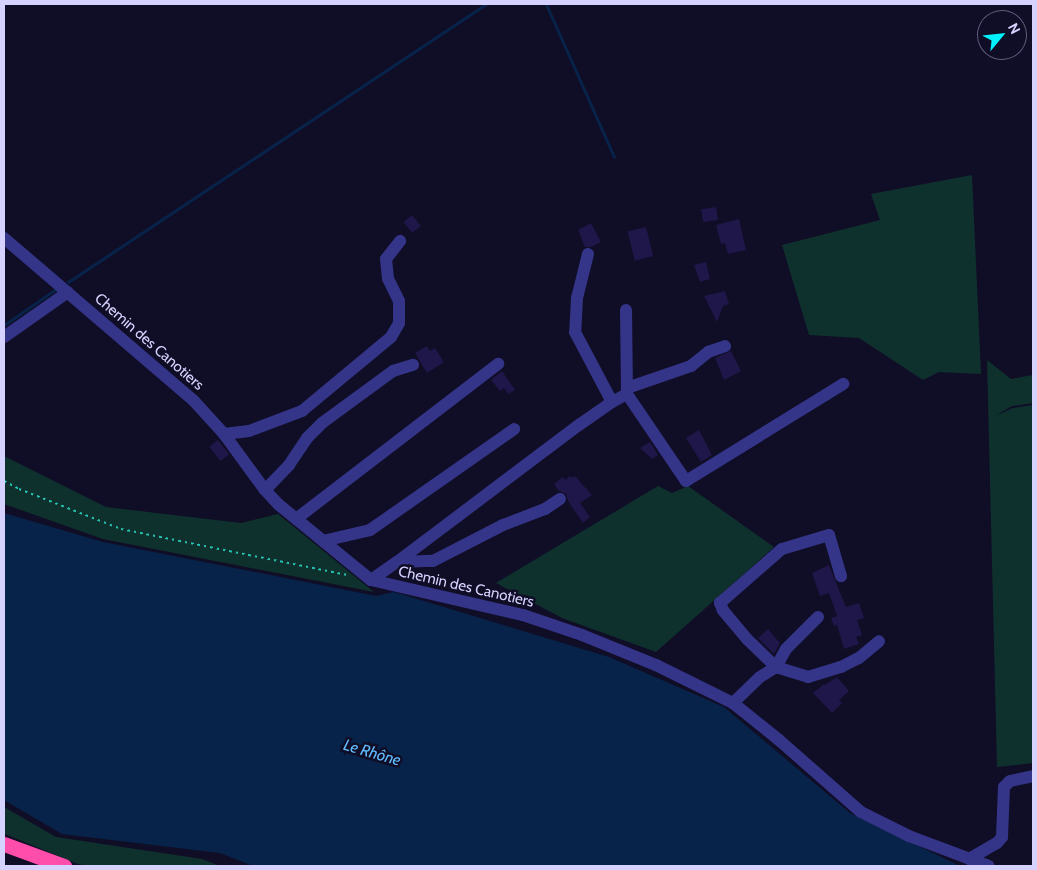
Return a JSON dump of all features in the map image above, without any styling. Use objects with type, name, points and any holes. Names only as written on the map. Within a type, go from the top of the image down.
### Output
[{"type":"highway","points":[[4,844],[64,866]]},
{"type":"street","name":"Chemin des Canotiers","points":[[4,238],[194,401],[224,434],[265,490],[296,519],[371,580],[523,615],[582,634],[656,665],[733,703],[779,740],[861,812],[909,836],[989,866]]},
{"type":"street","points":[[224,434],[249,431],[302,411],[391,337],[399,323],[399,301],[388,278],[386,259],[400,241]]},
{"type":"street","points":[[588,254],[577,298],[575,332],[612,402]]},
{"type":"street","points":[[4,337],[68,292]]},
{"type":"street","points":[[626,310],[627,391],[686,481],[842,384]]},
{"type":"street","points":[[371,580],[627,391],[691,366],[708,352],[725,346]]},
{"type":"street","points":[[296,519],[498,364]]},
{"type":"street","points":[[265,490],[289,465],[307,438],[322,423],[393,371],[413,365]]},
{"type":"street","points":[[324,541],[370,530],[514,429]]},
{"type":"street","points":[[397,562],[433,561],[503,525],[545,509],[560,499]]},
{"type":"street","points":[[841,576],[829,535],[782,549],[720,604],[722,610],[747,639],[776,667],[808,677],[841,667],[859,658],[879,641]]},
{"type":"street","points":[[733,703],[760,677],[776,667],[786,649],[818,617]]},
{"type":"street","points":[[969,859],[997,842],[1002,836],[1004,786],[1010,781],[1033,776]]},
{"type":"path","points":[[4,481],[19,489],[121,529],[352,576]]},
{"type":"green space","points":[[972,175],[981,374],[939,372],[923,380],[859,338],[809,335],[782,245],[880,220],[871,194]]},
{"type":"green space","points":[[987,360],[1011,379],[1033,375],[1033,403],[1012,406],[995,416],[1013,408],[1033,405],[1033,763],[997,767]]},
{"type":"green space","points":[[4,456],[106,507],[241,523],[278,514],[374,592],[103,539],[4,504]]},
{"type":"green space","points":[[658,486],[672,493],[688,486],[774,547],[656,652],[562,618],[496,583]]},
{"type":"green space","points":[[4,807],[56,837],[202,859],[220,866],[87,866],[78,864],[5,834]]},
{"type":"water","name":"Le Rhône","points":[[4,513],[103,542],[376,596],[394,592],[609,657],[724,707],[850,813],[960,866],[253,866],[220,853],[62,834],[4,800]]},
{"type":"building","points":[[716,207],[718,220],[703,222],[701,209]]},
{"type":"building","points":[[412,215],[421,226],[412,233],[403,222]]},
{"type":"building","points":[[739,219],[746,250],[728,254],[725,243],[721,244],[716,225]]},
{"type":"building","points":[[591,223],[601,242],[591,247],[585,247],[578,230]]},
{"type":"building","points":[[646,227],[653,256],[635,261],[628,232]]},
{"type":"building","points":[[706,262],[710,279],[700,282],[694,265]]},
{"type":"building","points":[[725,291],[729,304],[723,306],[717,322],[704,296]]},
{"type":"building","points":[[427,346],[430,351],[435,348],[444,362],[427,373],[415,353]]},
{"type":"building","points":[[731,351],[741,371],[724,380],[715,358]]},
{"type":"building","points":[[502,371],[515,390],[508,394],[504,388],[500,391],[491,380]]},
{"type":"building","points":[[699,430],[712,455],[701,462],[686,438]]},
{"type":"building","points":[[218,440],[229,454],[220,461],[209,447]]},
{"type":"building","points":[[650,442],[658,455],[652,459],[640,448]]},
{"type":"building","points":[[570,476],[572,478],[575,476],[592,495],[580,503],[590,517],[583,523],[568,501],[566,494],[559,491],[554,484],[563,477],[565,480]]},
{"type":"building","points":[[829,565],[846,607],[859,603],[864,618],[857,620],[862,635],[856,637],[859,644],[844,649],[837,625],[834,626],[831,618],[837,616],[829,593],[820,596],[812,573]]},
{"type":"building","points":[[768,629],[780,643],[774,654],[758,638]]},
{"type":"building","points":[[837,677],[849,691],[839,700],[842,703],[832,713],[813,693]]},
{"type":"waterway","points":[[68,282],[486,4]]},
{"type":"waterway","points":[[546,4],[614,157]]},
{"type":"waterway","points":[[4,325],[56,289]]}]
